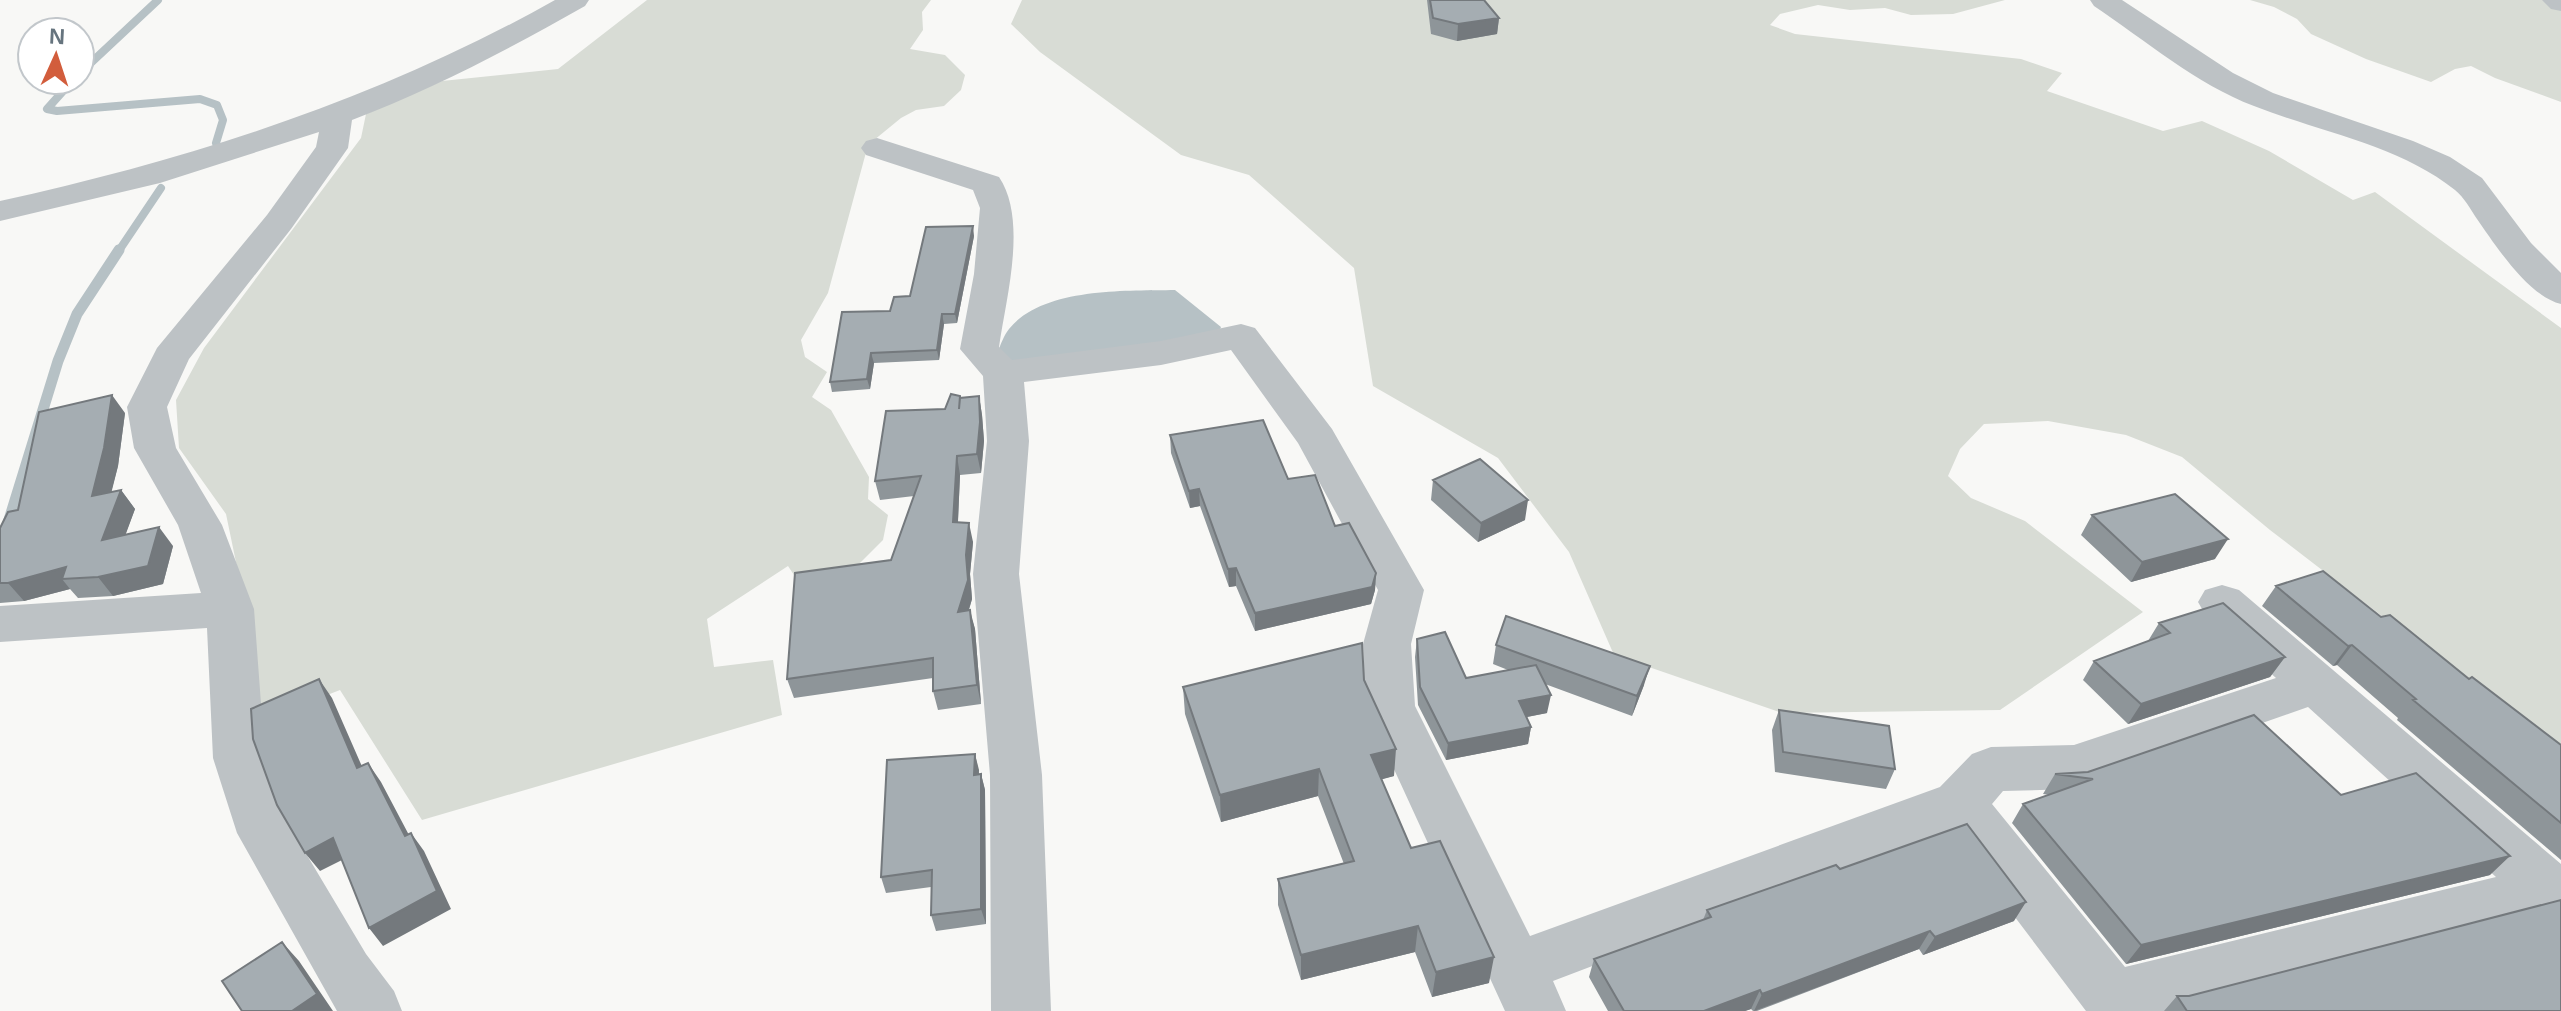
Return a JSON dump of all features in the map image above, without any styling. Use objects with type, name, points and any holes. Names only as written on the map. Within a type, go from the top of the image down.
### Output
[{"type":"street","points":[[0,211],[145,176],[337,114],[424,80],[489,49],[575,0]]},
{"type":"street","points":[[2104,0],[2222,79],[2262,99],[2402,148],[2438,164],[2470,185],[2518,251],[2561,293]]},
{"type":"street","points":[[337,114],[332,148],[279,222],[171,356],[147,407],[155,448],[200,525],[230,609],[239,758],[264,833],[345,973],[372,1011]]},
{"type":"street","points":[[877,148],[987,184],[997,208],[992,274],[979,349],[1003,373],[1008,441],[996,574],[1016,775],[1021,1011]]},
{"type":"street","points":[[1003,373],[1161,353],[1241,336],[1317,439],[1401,590],[1387,644],[1390,706],[1526,989],[1959,803],[1991,769],[2074,767],[2316,684]]},
{"type":"street","points":[[2222,602],[2555,894]]},
{"type":"street","points":[[0,624],[230,609]]},
{"type":"street","points":[[1959,803],[2118,1005],[2555,894]]},
{"type":"shaded area","points":[[647,0],[931,0],[922,12],[923,30],[910,49],[945,55],[965,75],[961,90],[944,106],[916,110],[868,145],[828,293],[801,340],[805,357],[827,372],[812,397],[831,410],[869,477],[868,499],[888,515],[883,540],[855,568],[798,581],[788,566],[707,619],[714,667],[773,660],[782,715],[422,820],[340,690],[258,722],[255,654],[226,514],[179,448],[176,400],[204,348],[361,138],[366,114],[442,81],[558,69]]},
{"type":"shaded area","points":[[1022,0],[2005,0],[1953,14],[1911,15],[1885,8],[1850,10],[1818,5],[1780,14],[1770,25],[1795,34],[2021,59],[2062,73],[2047,91],[2163,131],[2202,121],[2269,151],[2353,200],[2375,192],[2561,328],[2561,768],[2448,667],[2270,530],[2182,457],[2126,435],[2048,421],[1984,424],[1960,449],[1948,476],[1971,498],[2025,521],[2143,612],[2000,710],[1782,713],[1614,655],[1569,552],[1498,458],[1373,386],[1354,268],[1249,175],[1181,155],[1040,52],[1011,24]]},
{"type":"shaded area","points":[[2250,0],[2561,0],[2561,102],[2471,66],[2455,69],[2431,82],[2366,59],[2311,34],[2297,19],[2274,7]]},
{"type":"shaded area","points":[[1175,290],[1221,327],[1217,337],[1007,363],[998,351],[1009,329],[1024,315],[1042,305],[1086,294]]},
{"type":"building","points":[[1430,0],[1484,0],[1499,18],[1458,24],[1433,18]]},
{"type":"building","points":[[973,226],[955,314],[942,314],[937,350],[871,353],[867,379],[830,382],[842,312],[890,311],[894,297],[910,296],[926,227]]},
{"type":"building","points":[[951,394],[960,396],[959,409],[960,398],[979,396],[977,454],[957,456],[953,522],[969,523],[966,555],[968,580],[958,612],[970,610],[977,685],[933,691],[933,658],[787,679],[795,573],[891,560],[921,476],[875,481],[886,411],[945,409]]},
{"type":"building","points":[[112,395],[104,448],[92,496],[121,490],[102,540],[159,527],[148,566],[98,577],[62,579],[66,567],[0,583],[0,528],[8,512],[18,510],[39,412]]},
{"type":"building","points":[[1263,420],[1288,479],[1315,475],[1335,526],[1349,523],[1376,573],[1372,587],[1255,613],[1236,568],[1228,569],[1199,489],[1189,491],[1170,435]]},
{"type":"building","points":[[1480,459],[1528,500],[1481,523],[1433,480]]},
{"type":"building","points":[[2175,494],[2228,539],[2142,562],[2092,515]]},
{"type":"building","points":[[2323,571],[2381,617],[2390,615],[2469,679],[2472,677],[2561,745],[2561,823],[2352,645],[2348,646],[2276,586]]},
{"type":"building","points":[[2223,603],[2285,657],[2141,704],[2094,661],[2170,633],[2159,623]]},
{"type":"building","points":[[1506,616],[1650,666],[1637,696],[1496,645]]},
{"type":"building","points":[[1445,632],[1466,678],[1536,665],[1551,695],[1519,701],[1531,727],[1448,743],[1420,687],[1417,639]]},
{"type":"building","points":[[1362,643],[1364,680],[1396,749],[1371,755],[1411,848],[1440,841],[1494,957],[1436,972],[1418,926],[1301,955],[1278,879],[1354,861],[1319,769],[1220,795],[1183,687]]},
{"type":"building","points":[[319,679],[357,768],[368,763],[405,836],[411,833],[437,891],[369,928],[333,838],[305,853],[277,805],[253,739],[251,709]]},
{"type":"building","points":[[1779,710],[1889,726],[1895,769],[1783,752]]},
{"type":"building","points":[[2254,715],[2341,795],[2416,773],[2510,856],[2141,945],[2023,804],[2093,779],[2055,774],[2088,772]]},
{"type":"building","points":[[975,754],[974,775],[981,774],[981,909],[931,915],[932,870],[881,877],[887,760]]},
{"type":"building","points":[[1967,824],[2026,902],[1935,937],[1930,931],[1762,994],[1760,990],[1704,1011],[1624,1011],[1594,959],[1711,917],[1707,910],[1836,865],[1840,869]]},
{"type":"building","points":[[2561,900],[2561,1011],[2187,1011],[2177,996],[2189,996]]},
{"type":"building","points":[[282,942],[317,994],[292,1011],[242,1011],[222,981]]},
{"type":"waterway","points":[[96,58],[158,0]]},
{"type":"waterway","points":[[59,96],[47,109],[57,111],[200,99],[217,105],[223,120],[216,143]]},
{"type":"waterway","points":[[118,252],[161,188]]},
{"type":"waterway","points":[[0,549],[58,361],[77,314],[119,250]]}]
